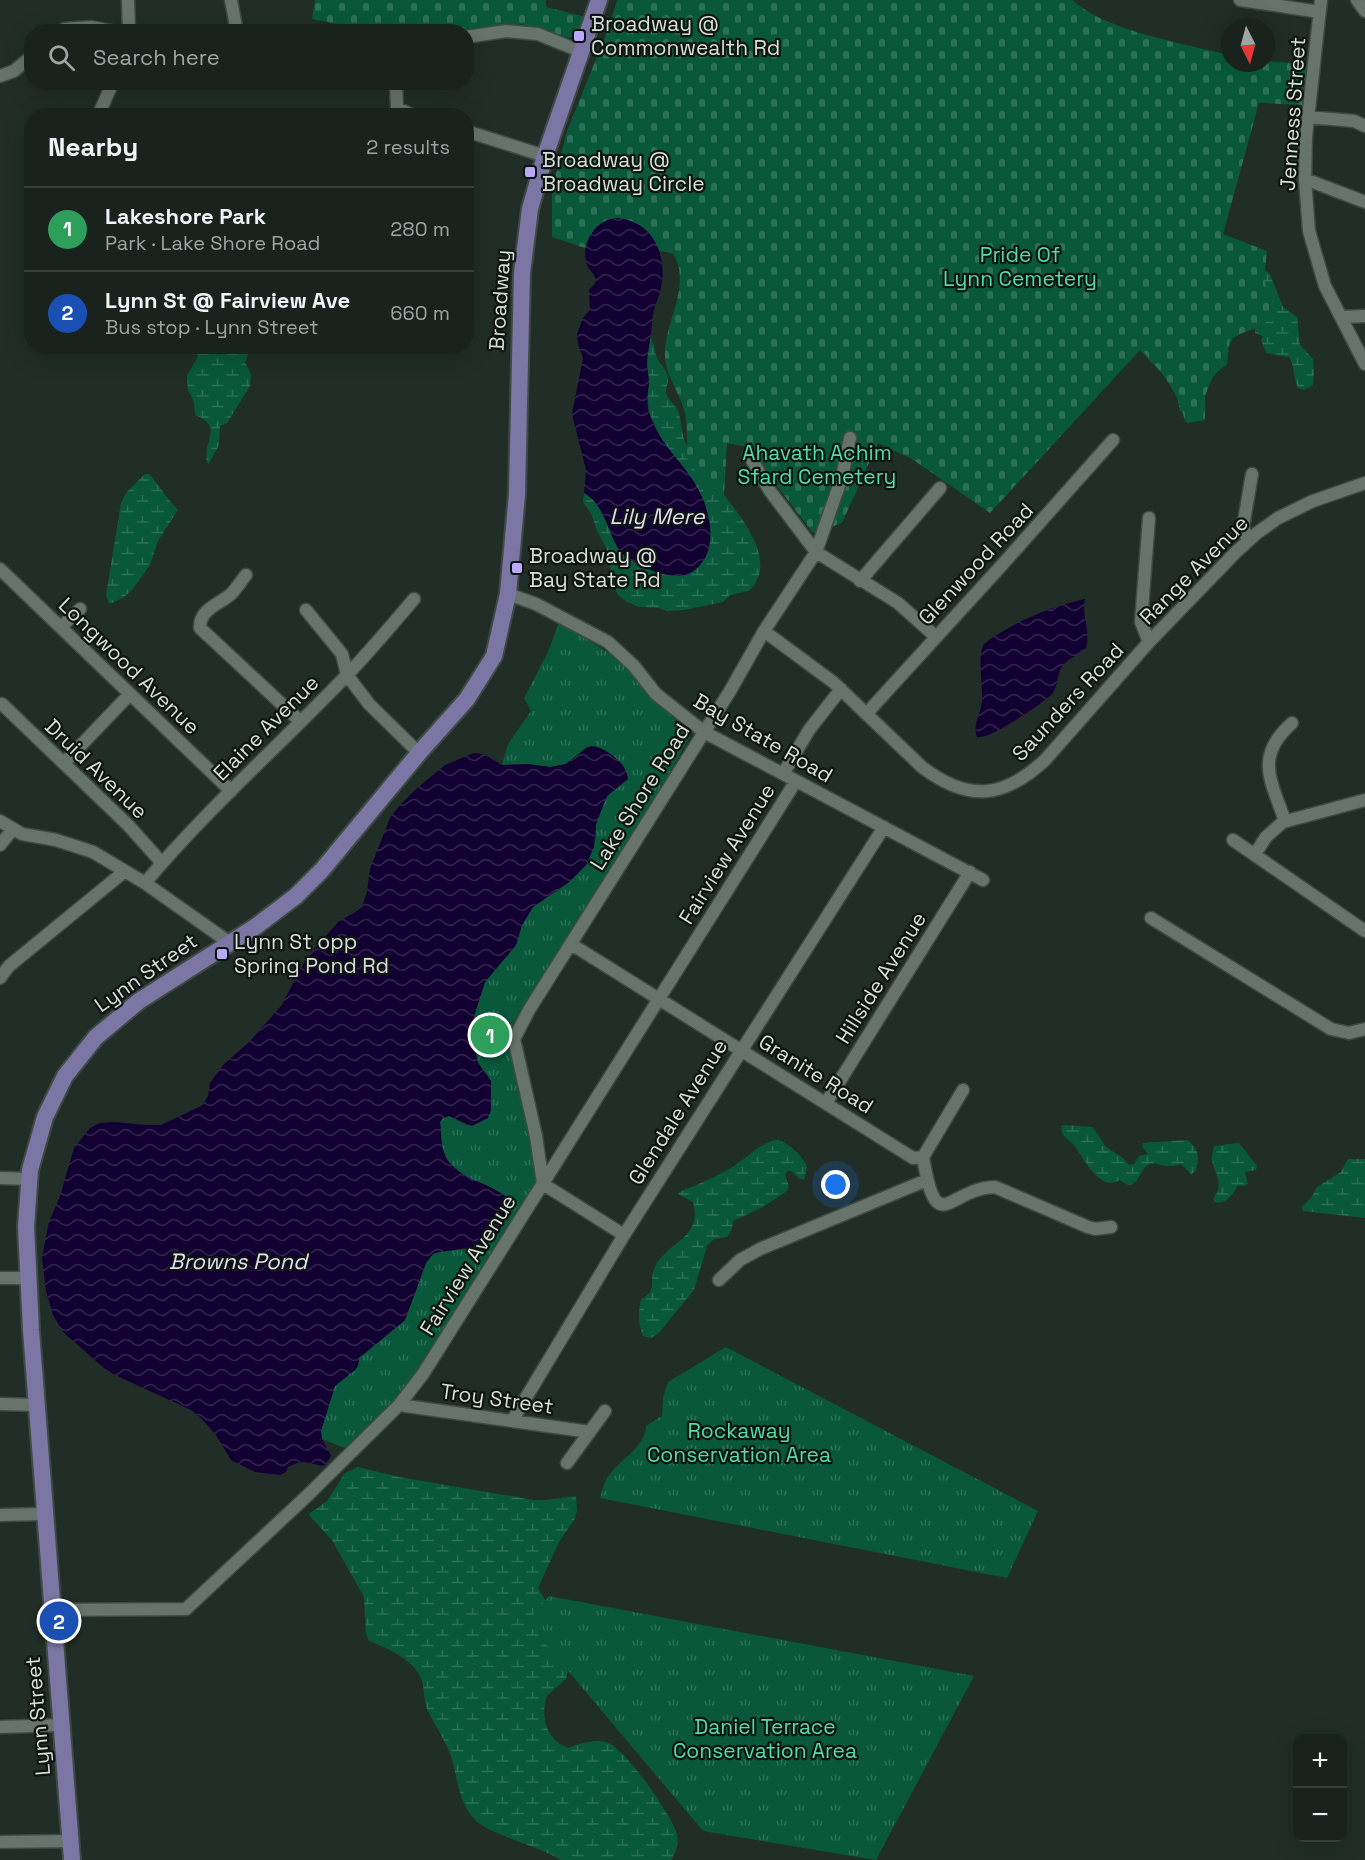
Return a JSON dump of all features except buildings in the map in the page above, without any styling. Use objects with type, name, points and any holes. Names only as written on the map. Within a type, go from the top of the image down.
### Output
[{"type":"main road","name":"Broadway","points":[[504,613],[508,594],[517,494],[522,273],[530,209],[545,156],[599,0]]},
{"type":"main road","name":"Lynn Street","points":[[72,1860],[36,1405],[26,1227],[30,1170],[47,1114],[65,1076],[96,1037],[139,1001],[255,927],[296,896],[322,870],[467,699],[494,656],[504,613]]},
{"type":"street","points":[[128,0],[129,24]]},
{"type":"street","points":[[231,0],[236,24]]},
{"type":"street","points":[[1240,0],[1320,6]]},
{"type":"street","points":[[1357,0],[1365,11]]},
{"type":"street","name":"Jenness Street","points":[[1320,6],[1308,117],[1305,179],[1309,231],[1325,286],[1365,364]]},
{"type":"street","points":[[474,36],[506,31],[538,34],[582,52]]},
{"type":"street","points":[[0,76],[14,71],[24,63]]},
{"type":"street","points":[[102,108],[109,90]]},
{"type":"street","points":[[396,90],[397,108]]},
{"type":"street","points":[[1308,117],[1354,121],[1365,126]]},
{"type":"street","points":[[474,134],[545,156]]},
{"type":"street","points":[[1305,179],[1365,202]]},
{"type":"street","points":[[1341,317],[1365,316]]},
{"type":"street","name":"Lake Shore Road","points":[[543,1184],[536,1136],[514,1039],[529,1010],[704,732],[764,631],[816,552],[842,477],[850,438]]},
{"type":"street","name":"Glenwood Road","points":[[867,713],[1113,440]]},
{"type":"street","points":[[749,455],[770,491],[816,552],[898,603],[935,636]]},
{"type":"street","points":[[1248,541],[1243,527],[1252,474]]},
{"type":"street","name":"Range Avenue","points":[[1149,642],[1248,541],[1278,518],[1327,495],[1365,483]]},
{"type":"street","points":[[860,581],[939,488]]},
{"type":"street","name":"Saunders Road","points":[[764,631],[841,689],[936,778],[966,790],[998,790],[1015,784],[1045,760],[1149,642],[1141,622],[1149,518]]},
{"type":"street","name":"Longwood Avenue","points":[[0,569],[231,791]]},
{"type":"street","points":[[246,574],[233,592],[204,613],[200,628],[300,721]]},
{"type":"street","name":"Bay State Road","points":[[508,594],[536,604],[608,642],[634,666],[656,694],[704,732],[983,880]]},
{"type":"street","name":"Elaine Avenue","points":[[145,883],[231,791],[347,675],[414,599]]},
{"type":"street","points":[[61,627],[80,609]]},
{"type":"street","points":[[306,610],[342,654],[347,675],[369,704],[419,753]]},
{"type":"street","points":[[783,774],[809,730],[841,689]]},
{"type":"street","points":[[64,763],[130,694]]},
{"type":"street","name":"Druid Avenue","points":[[2,704],[128,825],[162,863]]},
{"type":"street","points":[[1285,821],[1270,775],[1269,760],[1275,740],[1292,723]]},
{"type":"street","name":"Fairview Avenue","points":[[51,1610],[186,1609],[309,1494],[399,1405],[423,1374],[796,781]]},
{"type":"street","points":[[1256,854],[1266,837],[1285,821],[1365,800]]},
{"type":"street","points":[[0,821],[22,834],[56,840],[93,852],[145,883],[230,943]]},
{"type":"street","name":"Glendale Avenue","points":[[512,1421],[624,1235],[884,827]]},
{"type":"street","points":[[0,844],[13,829]]},
{"type":"street","points":[[1233,840],[1365,932]]},
{"type":"street","points":[[0,978],[9,966],[125,871]]},
{"type":"street","name":"Hillside Avenue","points":[[826,1103],[970,872]]},
{"type":"street","points":[[1151,918],[1331,1029],[1349,1033],[1365,1029]]},
{"type":"street","name":"Granite Road","points":[[571,944],[913,1158],[923,1157]]},
{"type":"street","points":[[963,1090],[923,1157],[927,1180],[935,1201],[939,1205],[945,1206],[972,1191],[986,1187],[1002,1189],[1088,1227],[1103,1229],[1110,1227]]},
{"type":"street","points":[[0,1178],[30,1179]]},
{"type":"street","points":[[719,1280],[740,1260],[760,1250],[927,1180]]},
{"type":"street","points":[[543,1184],[624,1235]]},
{"type":"street","points":[[0,1278],[28,1278]]},
{"type":"street","points":[[0,1404],[36,1405]]},
{"type":"street","name":"Troy Street","points":[[399,1405],[590,1432]]},
{"type":"street","points":[[567,1462],[605,1411]]},
{"type":"street","points":[[0,1515],[44,1514]]},
{"type":"street","points":[[0,1727],[61,1725]]},
{"type":"street","points":[[0,1842],[70,1841]]},
{"type":"green space","points":[[315,0],[546,0],[546,7],[586,17],[582,30],[570,38],[521,24],[474,32],[474,24],[337,24],[312,19]]},
{"type":"green space","points":[[617,0],[1072,0],[1087,11],[1125,28],[1221,53],[1221,72],[1275,72],[1275,62],[1307,64],[1302,105],[1259,103],[1223,234],[1267,251],[1264,280],[1278,314],[1255,328],[1230,336],[1227,364],[1215,374],[1205,396],[1205,420],[1188,423],[1185,421],[1173,391],[1141,349],[990,513],[912,459],[878,443],[842,523],[816,533],[812,532],[765,470],[752,448],[727,443],[724,496],[688,464],[685,414],[666,364],[668,331],[679,292],[680,279],[673,254],[657,251],[605,253],[552,237],[552,189],[567,131],[609,27]]},
{"type":"green space","points":[[1261,271],[1270,274],[1283,307],[1297,317],[1300,345],[1313,359],[1313,385],[1304,390],[1298,388],[1289,357],[1266,353],[1261,340],[1263,336],[1255,333],[1255,328],[1241,331],[1233,338],[1184,412],[1180,411],[1175,387],[1140,350]]},
{"type":"green space","points":[[650,337],[657,358],[667,375],[666,394],[678,410],[687,446],[740,516],[752,537],[759,556],[759,575],[749,591],[730,595],[723,602],[684,610],[667,611],[659,608],[639,607],[627,602],[617,594],[607,549],[597,531],[592,515],[583,502],[584,493],[596,501],[621,554],[660,573],[689,574],[706,506],[695,484],[665,447],[649,412],[647,364]]},
{"type":"green space","points":[[198,354],[249,354],[245,362],[251,374],[250,386],[227,423],[220,426],[219,445],[208,465],[206,457],[211,430],[204,420],[195,415],[194,402],[188,390],[187,376]]},
{"type":"green space","points":[[145,474],[149,474],[178,510],[158,541],[150,565],[133,589],[123,598],[109,604],[106,595],[121,503],[126,493]]},
{"type":"green space","points":[[559,622],[628,665],[690,737],[644,817],[518,1014],[508,1034],[509,1048],[532,1139],[536,1175],[535,1190],[426,1360],[390,1405],[345,1448],[322,1439],[321,1431],[326,1408],[335,1386],[356,1369],[359,1358],[405,1320],[426,1263],[433,1253],[485,1244],[496,1237],[504,1221],[508,1207],[507,1198],[468,1177],[450,1163],[441,1146],[440,1122],[449,1116],[468,1126],[491,1099],[489,1077],[478,1063],[471,1035],[474,1016],[485,982],[516,945],[522,925],[533,907],[569,882],[586,865],[596,838],[599,812],[607,796],[628,779],[623,765],[605,750],[595,746],[589,746],[566,764],[557,766],[502,765],[508,744],[531,711],[524,698],[548,652]]},
{"type":"green space","points":[[1061,1126],[1093,1127],[1106,1147],[1123,1158],[1129,1165],[1134,1164],[1139,1156],[1148,1154],[1142,1147],[1143,1143],[1187,1140],[1198,1154],[1196,1171],[1191,1174],[1181,1164],[1169,1166],[1153,1163],[1144,1168],[1134,1184],[1126,1184],[1120,1180],[1112,1183],[1105,1182],[1092,1171],[1073,1144],[1062,1134]]},
{"type":"green space","points":[[778,1140],[791,1147],[802,1159],[807,1167],[804,1180],[791,1171],[787,1171],[785,1175],[789,1187],[787,1191],[763,1207],[733,1221],[732,1229],[727,1237],[714,1239],[707,1246],[694,1290],[658,1334],[651,1338],[643,1336],[639,1322],[640,1304],[641,1299],[650,1292],[655,1267],[661,1258],[689,1232],[693,1224],[695,1214],[693,1202],[678,1194],[679,1192],[721,1173],[761,1146]]},
{"type":"green space","points":[[1239,1143],[1257,1166],[1256,1170],[1245,1172],[1248,1184],[1238,1185],[1226,1200],[1215,1202],[1213,1199],[1219,1183],[1212,1159],[1214,1146]]},
{"type":"green space","points":[[1348,1159],[1365,1159],[1365,1218],[1303,1211],[1302,1207],[1317,1187],[1341,1172]]},
{"type":"green space","name":"Rockaway Conservation Area","points":[[726,1347],[1038,1511],[1007,1578],[600,1498],[606,1480],[636,1448],[645,1434],[646,1426],[662,1416],[663,1398],[668,1382]]},
{"type":"green space","points":[[358,1467],[399,1477],[534,1500],[576,1496],[577,1511],[574,1520],[559,1542],[538,1588],[557,1620],[569,1666],[566,1679],[547,1696],[545,1719],[550,1733],[560,1744],[568,1748],[588,1742],[608,1743],[636,1769],[666,1813],[677,1834],[676,1851],[671,1860],[561,1860],[491,1830],[474,1819],[463,1800],[448,1749],[427,1709],[421,1678],[406,1660],[369,1641],[366,1634],[364,1597],[332,1540],[309,1515],[327,1501],[345,1473]]},
{"type":"green space","name":"Daniel Terrace Conservation Area","points":[[549,1596],[974,1676],[876,1860],[703,1831],[527,1622]]},
{"type":"water","name":"Lily Mere","points":[[617,218],[630,221],[649,233],[660,252],[663,276],[653,313],[647,356],[648,409],[658,433],[696,485],[705,505],[710,528],[708,551],[703,561],[689,574],[680,576],[653,571],[622,553],[599,508],[584,493],[586,470],[572,414],[583,358],[577,334],[583,318],[590,310],[589,290],[596,281],[585,257],[591,234],[602,223]]},
{"type":"water","points":[[1085,599],[1086,648],[1061,667],[1052,694],[1003,727],[977,737],[976,724],[982,701],[981,663],[984,644],[1032,616]]},
{"type":"water","name":"Browns Pond","points":[[592,746],[615,757],[624,767],[628,779],[607,796],[596,824],[594,847],[586,865],[569,882],[533,907],[522,925],[516,945],[485,982],[474,1016],[471,1035],[478,1063],[491,1081],[491,1110],[488,1118],[472,1126],[449,1116],[440,1122],[443,1148],[449,1162],[460,1172],[494,1189],[507,1199],[508,1210],[501,1227],[487,1242],[478,1246],[433,1254],[426,1263],[405,1320],[359,1358],[355,1370],[335,1386],[321,1431],[322,1439],[331,1456],[324,1466],[304,1462],[288,1467],[286,1472],[280,1475],[255,1472],[231,1460],[216,1435],[191,1410],[104,1368],[63,1332],[53,1315],[46,1291],[42,1258],[49,1222],[60,1196],[74,1148],[90,1128],[100,1123],[161,1125],[203,1105],[208,1096],[210,1083],[223,1065],[249,1042],[281,1006],[306,959],[339,921],[362,906],[367,892],[370,869],[390,818],[415,790],[445,765],[474,753],[483,754],[502,765],[528,764],[550,767],[566,764]]},
{"type":"place","name":"Broadway @ Commonwealth Rd","points":[[579,36]]},
{"type":"place","name":"Broadway @ Broadway Circle","points":[[530,172]]},
{"type":"place","name":"Broadway @ Bay State Rd","points":[[517,568]]},
{"type":"place","name":"Lynn St opp Spring Pond Rd","points":[[222,954]]},
{"type":"place","name":"Lakeshore Park","points":[[490,1035]]},
{"type":"place","name":"Lynn St @ Fairview Ave","points":[[59,1621]]},
{"type":"park label","name":"Pride Of Lynn Cemetery","points":[[1020,267]]},
{"type":"park label","name":"Ahavath Achim Sfard Cemetery","points":[[817,465]]}]
